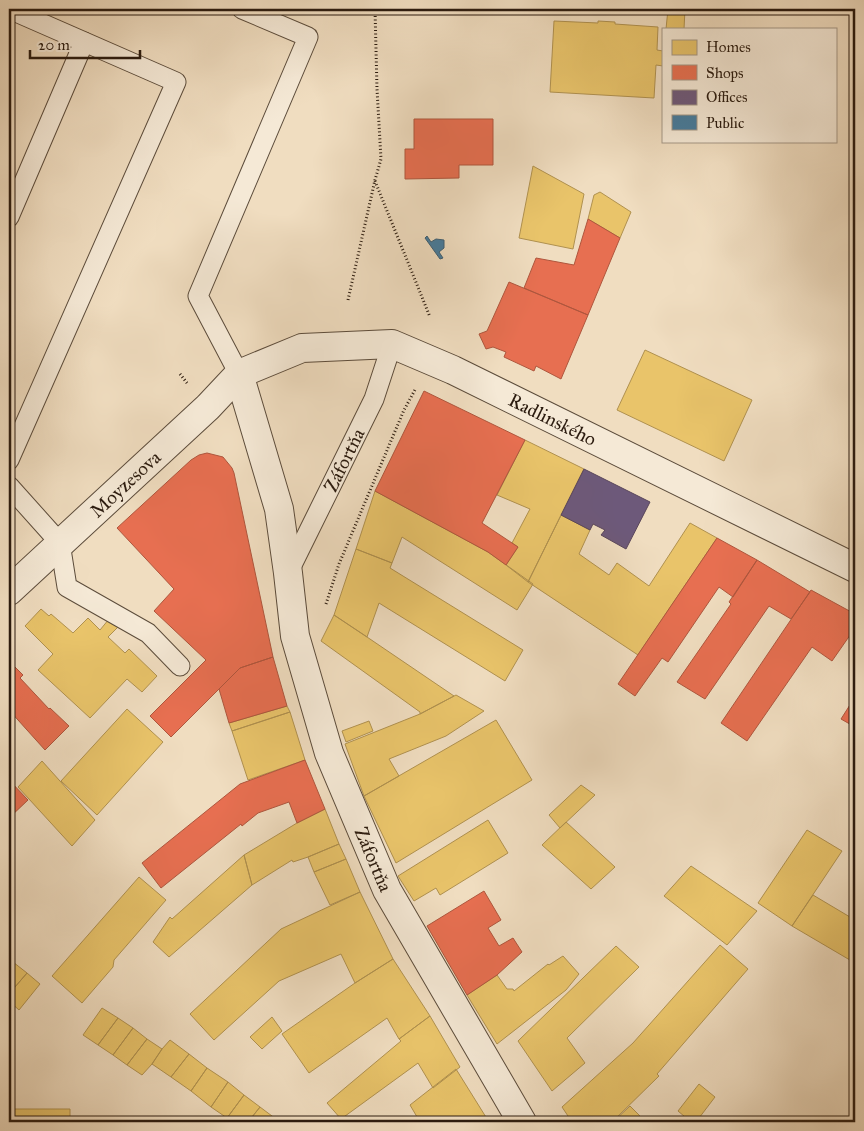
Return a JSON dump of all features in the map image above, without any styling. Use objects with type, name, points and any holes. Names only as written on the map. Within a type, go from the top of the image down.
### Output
[{"type":"street","name":"Radlinského","points":[[239,374],[302,348],[392,344],[452,370],[855,568]]},
{"type":"street","name":"Moyzesova","points":[[9,591],[208,407],[239,374]]},
{"type":"street","name":"Záfortňa","points":[[239,374],[279,509],[295,636],[329,752],[387,890],[522,1122]]},
{"type":"lane","points":[[9,9],[176,82],[9,460]]},
{"type":"lane","points":[[239,374],[198,296],[308,37],[242,9]]},
{"type":"lane","points":[[9,217],[84,42]]},
{"type":"lane","name":"Záfortňa","points":[[288,573],[374,399],[392,344]]},
{"type":"lane","points":[[9,486],[60,543],[67,587],[148,633],[180,666]]},
{"type":"path","points":[[348,300],[374,180],[381,159],[375,9]]},
{"type":"path","points":[[374,180],[430,317]]},
{"type":"path","points":[[326,606],[339,564],[404,410],[419,382]]},
{"type":"building: Homes","points":[[668,9],[685,9],[684,28],[666,28]]},
{"type":"building: Homes","points":[[554,21],[598,23],[598,21],[658,27],[657,50],[662,51],[662,66],[656,65],[654,98],[550,92]]},
{"type":"building: Homes","points":[[533,166],[584,194],[573,249],[519,238]]},
{"type":"building: Homes","points":[[600,192],[631,212],[620,238],[588,219],[594,195]]},
{"type":"building: Homes","points":[[645,350],[752,400],[724,461],[617,410]]},
{"type":"building: Homes","points":[[525,440],[584,469],[528,582],[506,565],[518,547],[512,543],[530,509],[497,495]]},
{"type":"building: Homes","points":[[375,491],[488,552],[533,584],[517,610],[402,537],[392,563],[356,549]]},
{"type":"building: Homes","points":[[561,515],[590,530],[579,554],[609,575],[617,563],[649,586],[690,523],[717,538],[638,655],[528,582]]},
{"type":"building: Homes","points":[[356,549],[392,563],[390,568],[523,650],[505,681],[379,603],[367,637],[334,615]]},
{"type":"building: Homes","points":[[41,609],[49,616],[51,614],[73,633],[88,618],[100,630],[109,619],[118,627],[108,637],[125,653],[129,649],[157,676],[142,692],[127,679],[90,718],[38,670],[53,654],[25,626]]},
{"type":"building: Homes","points":[[334,615],[454,696],[420,714],[420,712],[321,641]]},
{"type":"building: Homes","points":[[456,695],[484,711],[446,736],[389,759],[399,776],[364,796],[345,744],[420,714]]},
{"type":"building: Homes","points":[[287,706],[290,712],[232,731],[229,723]]},
{"type":"building: Homes","points":[[127,709],[163,742],[97,815],[61,781]]},
{"type":"building: Homes","points":[[290,712],[305,760],[248,780],[232,731]]},
{"type":"building: Homes","points":[[496,720],[532,780],[396,863],[364,796]]},
{"type":"building: Homes","points":[[369,721],[373,731],[346,742],[342,731]]},
{"type":"building: Homes","points":[[42,761],[95,820],[72,846],[18,787]]},
{"type":"building: Homes","points":[[581,785],[595,795],[560,828],[549,815]]},
{"type":"building: Homes","points":[[325,809],[339,844],[308,857],[293,862],[292,860],[252,885],[244,855],[297,823]]},
{"type":"building: Homes","points":[[488,820],[508,853],[440,895],[436,888],[414,901],[398,876]]},
{"type":"building: Homes","points":[[566,822],[615,867],[591,889],[542,845]]},
{"type":"building: Homes","points":[[807,830],[842,851],[792,926],[758,903]]},
{"type":"building: Homes","points":[[339,844],[346,859],[314,872],[308,857]]},
{"type":"building: Homes","points":[[244,855],[252,885],[169,957],[153,942],[170,917],[172,919]]},
{"type":"building: Homes","points":[[346,859],[360,892],[330,905],[314,872]]},
{"type":"building: Homes","points":[[691,866],[757,911],[727,945],[664,896]]},
{"type":"building: Homes","points":[[139,877],[166,900],[114,960],[113,967],[82,1003],[52,976]]},
{"type":"building: Homes","points":[[360,892],[393,959],[355,983],[341,954],[279,981],[214,1040],[190,1014],[281,929]]},
{"type":"building: Homes","points":[[813,895],[855,920],[855,963],[792,926]]},
{"type":"building: Homes","points":[[720,945],[748,969],[657,1074],[659,1076],[612,1122],[572,1122],[562,1107],[633,1043]]},
{"type":"building: Homes","points":[[616,946],[639,967],[567,1038],[585,1063],[552,1091],[518,1041]]},
{"type":"building: Homes","points":[[563,956],[579,974],[566,990],[497,1044],[467,995],[497,975],[507,989],[513,989],[514,991],[548,964]]},
{"type":"building: Homes","points":[[393,959],[430,1016],[399,1039],[387,1018],[309,1073],[282,1034]]},
{"type":"building: Homes","points":[[13,962],[27,973],[9,994],[9,967]]},
{"type":"building: Homes","points":[[27,973],[40,984],[19,1010],[9,1001],[9,994]]},
{"type":"building: Homes","points":[[102,1008],[118,1018],[98,1045],[83,1035]]},
{"type":"building: Homes","points":[[430,1016],[460,1067],[433,1088],[418,1063],[341,1119],[327,1103],[401,1041],[399,1039]]},
{"type":"building: Homes","points":[[272,1017],[282,1031],[262,1049],[250,1037]]},
{"type":"building: Homes","points":[[118,1018],[133,1028],[113,1055],[98,1045]]},
{"type":"building: Homes","points":[[133,1028],[147,1039],[127,1065],[113,1055]]},
{"type":"building: Homes","points":[[147,1039],[162,1049],[142,1075],[127,1065]]},
{"type":"building: Homes","points":[[170,1040],[189,1054],[171,1077],[152,1064]]},
{"type":"building: Homes","points":[[189,1054],[207,1068],[191,1091],[171,1077]]},
{"type":"building: Homes","points":[[207,1068],[228,1082],[211,1107],[191,1091]]},
{"type":"building: Homes","points":[[456,1069],[489,1122],[420,1122],[410,1105]]},
{"type":"building: Homes","points":[[228,1082],[244,1095],[227,1118],[211,1107]]},
{"type":"building: Homes","points":[[699,1084],[715,1097],[696,1122],[691,1122],[678,1111]]},
{"type":"building: Homes","points":[[244,1095],[260,1107],[248,1122],[232,1122],[227,1118]]},
{"type":"building: Homes","points":[[630,1106],[646,1122],[613,1122]]},
{"type":"building: Homes","points":[[260,1107],[276,1119],[273,1122],[248,1122]]},
{"type":"building: Homes","points":[[9,1109],[70,1109],[70,1122],[9,1122]]},
{"type":"building: Shops","points":[[414,119],[493,119],[493,165],[459,165],[459,178],[405,179],[405,149],[414,149]]},
{"type":"building: Shops","points":[[588,219],[620,238],[588,315],[524,288],[536,258],[574,265]]},
{"type":"building: Shops","points":[[509,282],[588,315],[561,379],[536,366],[534,371],[504,357],[506,352],[493,347],[486,349],[479,334],[487,331]]},
{"type":"building: Shops","points":[[424,391],[525,440],[482,523],[518,547],[506,565],[488,552],[375,491]]},
{"type":"building: Shops","points":[[207,453],[223,457],[234,473],[273,657],[240,668],[171,737],[150,716],[206,660],[154,611],[174,589],[117,528],[191,460]]},
{"type":"building: Shops","points":[[717,538],[757,560],[733,597],[719,587],[668,662],[662,658],[635,696],[618,684]]},
{"type":"building: Shops","points":[[757,560],[810,592],[791,619],[769,606],[705,699],[677,682],[731,604],[729,602]]},
{"type":"building: Shops","points":[[811,590],[855,614],[855,628],[832,661],[812,647],[747,741],[721,723]]},
{"type":"building: Shops","points":[[273,657],[287,706],[229,723],[219,689],[240,668]]},
{"type":"building: Shops","points":[[9,661],[23,675],[20,678],[49,709],[69,726],[45,750],[9,710]]},
{"type":"building: Shops","points":[[855,697],[855,727],[841,719]]},
{"type":"building: Shops","points":[[305,760],[325,809],[297,823],[289,802],[258,813],[242,826],[241,824],[161,888],[142,863],[240,784]]},
{"type":"building: Shops","points":[[9,780],[28,800],[9,818]]},
{"type":"building: Shops","points":[[484,891],[501,920],[488,928],[499,946],[513,938],[522,952],[497,975],[467,995],[427,926]]},
{"type":"building: Offices","points":[[584,469],[650,502],[626,549],[601,535],[605,530],[593,524],[590,530],[561,515]]},
{"type":"building: Public","points":[[427,236],[431,242],[436,239],[444,240],[444,248],[439,252],[443,258],[440,259],[425,238]]}]
